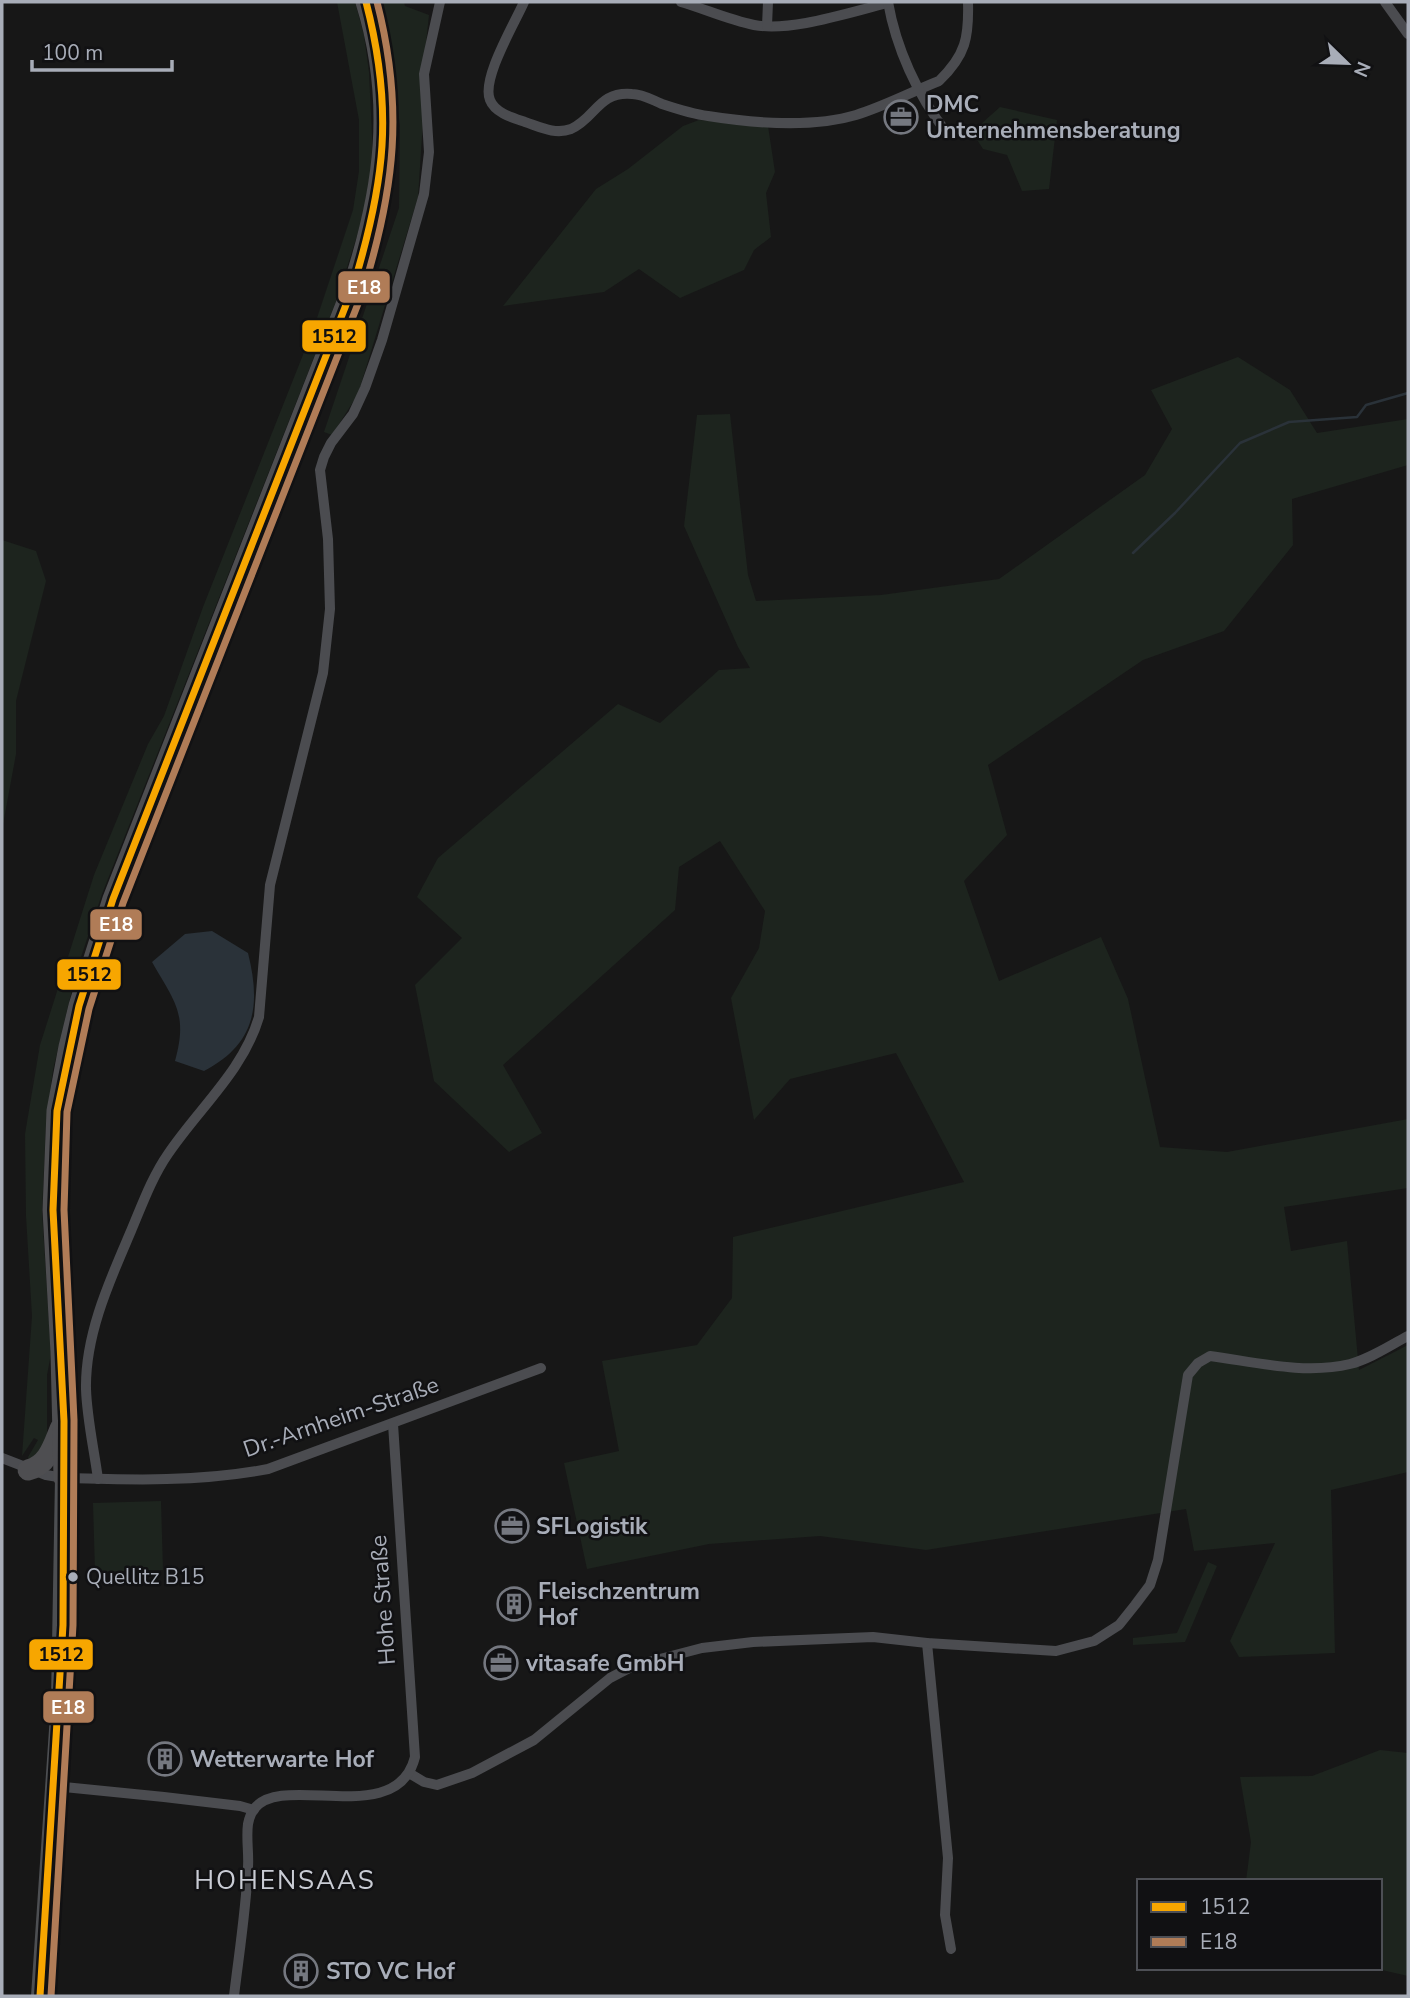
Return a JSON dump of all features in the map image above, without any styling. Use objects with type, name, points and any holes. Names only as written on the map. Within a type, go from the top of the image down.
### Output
[{"type":"highway","points":[[64,1478],[64,1421],[53,1210],[57,1111],[69,1047],[79,1006],[113,900],[353,287],[365,248],[380,180],[384,120],[381,73],[366,2]]},
{"type":"highway","points":[[29,1470],[39,1466],[46,1458],[64,1421]]},
{"type":"main road","points":[[40,1996],[63,1625],[64,1478]]},
{"type":"street","points":[[98,1479],[86,1388],[95,1327],[113,1275],[166,1156],[242,1057],[253,1037],[259,1017],[270,885],[323,673],[327,639],[330,609],[328,539],[320,470],[327,450],[353,414],[365,388],[382,340],[424,194],[429,152],[424,74],[440,2]]},
{"type":"street","points":[[524,2],[493,70],[488,89],[490,102],[511,117],[555,132],[578,125],[598,104],[619,93],[635,94],[676,109],[710,117],[819,122],[854,116],[939,81],[957,62],[967,36],[968,2]]},
{"type":"street","points":[[681,2],[737,21],[767,26],[790,25],[888,3],[903,55],[918,89],[946,132]]},
{"type":"street","points":[[767,26],[768,2]]},
{"type":"street","points":[[1385,2],[1408,34]]},
{"type":"street","points":[[234,1996],[248,1867],[248,1825],[254,1810],[261,1802],[275,1796],[347,1796],[389,1791],[402,1783],[409,1773],[424,1782],[437,1785],[472,1773],[534,1740],[610,1678],[633,1666],[702,1648],[753,1642],[873,1637],[1056,1651],[1094,1641],[1119,1625],[1150,1585],[1157,1560],[1188,1375],[1198,1363],[1210,1356],[1298,1368],[1348,1364],[1366,1358],[1408,1336]]},
{"type":"street","name":"Dr.-Arnheim-Straße","points":[[2,1458],[29,1470],[64,1478],[188,1480],[229,1476],[268,1469],[541,1368]]},
{"type":"street","name":"Hohe Straße","points":[[393,1424],[415,1757],[409,1773]]},
{"type":"street","points":[[927,1643],[948,1858],[945,1915],[951,1949]]},
{"type":"street","points":[[54,1786],[240,1806],[254,1810]]},
{"type":"shaded area","points":[[337,2],[355,2],[364,35],[369,72],[373,157],[362,220],[337,299],[102,894],[79,963],[53,1070],[46,1123],[42,1212],[51,1354],[47,1375],[47,1443],[29,1461],[28,1457],[38,1440],[34,1438],[22,1456],[32,1316],[26,1216],[25,1134],[40,1045],[94,875],[148,744],[164,716],[203,607],[314,327],[353,210],[359,171],[359,120]]},
{"type":"shaded area","points":[[377,2],[404,2],[405,6],[429,15],[422,80],[424,106],[418,197],[358,394],[332,435],[324,432],[399,208],[400,125],[385,24]]},
{"type":"shaded area","points":[[1000,107],[1057,120],[1049,189],[1022,191],[1007,155],[983,149],[972,132]]},
{"type":"shaded area","points":[[699,120],[768,126],[775,172],[766,193],[771,237],[754,250],[744,270],[680,298],[639,269],[604,292],[503,306],[596,189],[628,169],[683,126]]},
{"type":"shaded area","points":[[1238,357],[1290,390],[1317,433],[1408,419],[1408,465],[1292,499],[1293,545],[1224,631],[1143,660],[988,765],[1007,835],[964,881],[999,981],[1101,937],[1128,999],[1160,1147],[1227,1152],[1408,1119],[1408,1188],[1284,1207],[1291,1251],[1347,1241],[1359,1370],[1408,1345],[1408,1472],[1331,1490],[1335,1653],[1239,1657],[1230,1641],[1275,1543],[1194,1551],[1186,1509],[926,1550],[820,1536],[709,1544],[587,1569],[564,1463],[619,1451],[602,1361],[697,1345],[732,1298],[733,1237],[964,1182],[896,1053],[790,1079],[754,1120],[731,998],[759,948],[765,911],[720,841],[679,867],[675,910],[503,1065],[542,1133],[509,1152],[434,1081],[415,985],[462,938],[417,897],[438,858],[618,704],[660,723],[719,670],[750,668],[684,526],[697,415],[730,414],[748,575],[756,601],[881,595],[999,579],[1145,475],[1172,429],[1151,390]]},
{"type":"shaded area","points":[[2,540],[36,551],[46,581],[16,701],[16,754],[2,830]]},
{"type":"shaded area","points":[[212,931],[248,953],[254,1006],[244,1036],[235,1048],[204,1071],[175,1061],[180,1020],[173,999],[152,962],[185,934]]},
{"type":"shaded area","points":[[161,1501],[163,1570],[95,1572],[93,1503]]},
{"type":"shaded area","points":[[1208,1562],[1217,1566],[1185,1642],[1133,1645],[1133,1638],[1177,1633]]},
{"type":"shaded area","points":[[1380,1750],[1408,1753],[1408,1976],[1382,1970],[1382,1879],[1246,1879],[1251,1842],[1240,1777],[1312,1776]]},
{"type":"waterway","points":[[1133,553],[1175,513],[1240,443],[1289,422],[1357,417],[1366,405],[1408,393]]},
{"type":"transit line","name":"1512","points":[[40,1996],[63,1625],[64,1421],[53,1210],[57,1111],[79,1006],[113,899],[353,287],[364,249],[379,179],[383,112],[375,41],[366,2]]},
{"type":"transit line","name":"E18","points":[[51,1996],[73,1625],[74,1420],[64,1210],[67,1112],[89,1009],[123,903],[363,291],[374,253],[389,182],[393,112],[391,77],[377,2]]},
{"type":"place","name":"DMC Unternehmensberatung","points":[[901,117]]},
{"type":"place","name":"SFLogistik","points":[[512,1526]]},
{"type":"place","name":"Quellitz B15","points":[[73,1577]]},
{"type":"place","name":"Fleischzentrum Hof","points":[[514,1604]]},
{"type":"place","name":"vitasafe GmbH","points":[[501,1663]]},
{"type":"place","name":"Wetterwarte Hof","points":[[165,1759]]},
{"type":"place","name":"STO VC Hof","points":[[301,1971]]},
{"type":"district","name":"HOHENSAAS","points":[[285,1880]]}]
